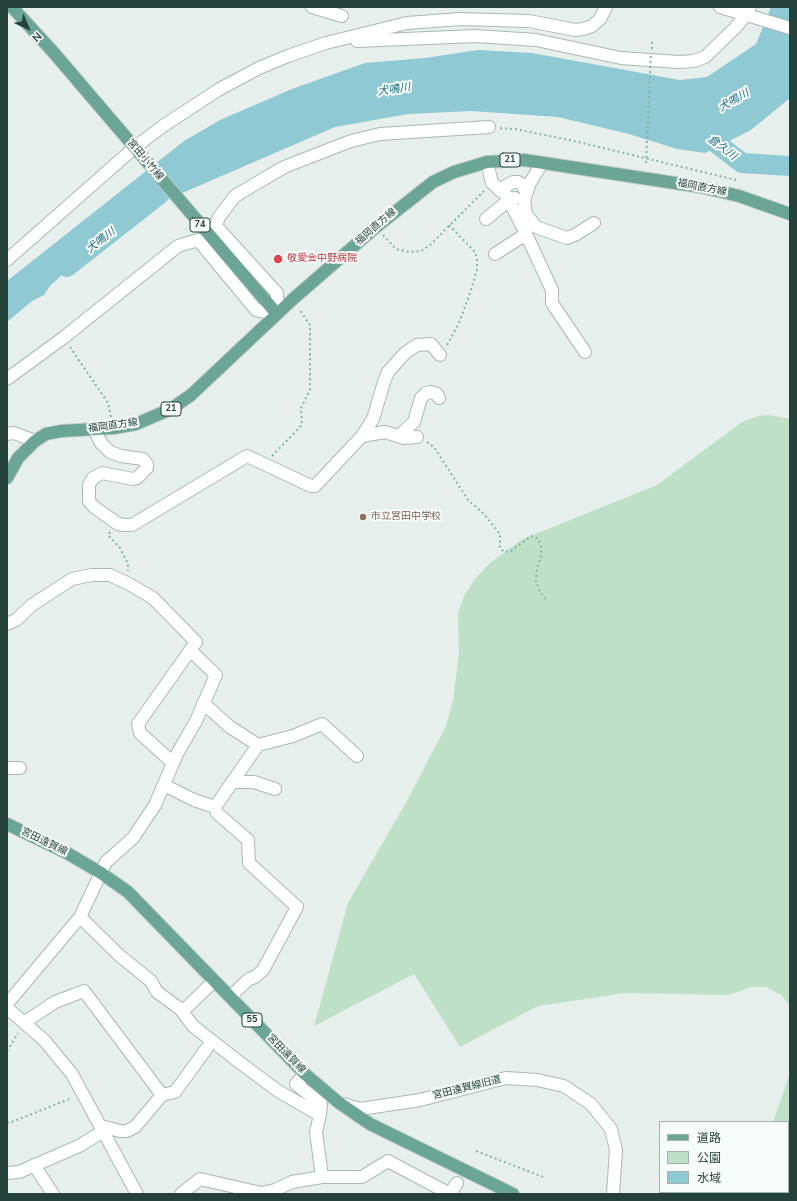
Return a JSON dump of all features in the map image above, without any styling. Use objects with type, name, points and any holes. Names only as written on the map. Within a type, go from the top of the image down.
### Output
[{"type":"main road","name":"宮田小竹線","points":[[12,7],[54,53],[277,314]]},
{"type":"main road","name":"福岡直方線","points":[[7,478],[18,458],[35,441],[46,434],[61,431],[114,428],[136,424],[171,409],[191,395],[293,299],[376,227],[433,182],[454,172],[487,162],[518,160],[542,163],[701,188],[739,196],[790,214]]},
{"type":"main road","name":"宮田遠賀線","points":[[7,824],[67,853],[101,873],[128,892],[305,1074],[338,1102],[370,1124],[513,1194]]},
{"type":"street","points":[[312,7],[342,16]]},
{"type":"street","points":[[7,260],[134,148],[163,126],[218,90],[259,68],[326,43],[407,23],[460,19],[529,21],[575,30],[592,26],[600,19],[606,7]]},
{"type":"street","points":[[720,7],[748,13],[790,28]]},
{"type":"street","points":[[326,43],[410,37],[476,36],[536,40],[621,58],[679,62],[694,61],[705,57],[748,13]]},
{"type":"street","points":[[7,379],[63,338],[178,246],[198,240],[256,310],[277,314],[277,293],[216,226],[219,217],[235,196],[284,167],[351,141],[388,133],[489,127]]},
{"type":"street","points":[[487,162],[496,186],[509,200],[552,290],[552,303],[585,352]]},
{"type":"street","points":[[486,219],[509,200],[515,198],[525,190],[542,163]]},
{"type":"street","points":[[496,186],[518,182],[525,190],[524,208],[536,227],[567,238],[575,235],[594,222]]},
{"type":"street","points":[[495,254],[526,234]]},
{"type":"street","points":[[94,429],[101,443],[110,452],[121,456],[143,459],[147,464],[147,468],[138,478],[133,479],[102,473],[93,478],[89,485],[89,501],[102,514],[114,522],[124,525],[137,522],[247,456],[311,486],[315,486],[362,436],[373,419],[388,372],[405,353],[416,345],[430,344],[440,355]]},
{"type":"street","points":[[399,436],[414,422],[421,398],[426,393],[432,392],[437,394],[439,398]]},
{"type":"street","points":[[7,434],[14,432],[35,441]]},
{"type":"street","points":[[362,436],[384,432],[404,438],[417,437]]},
{"type":"street","points":[[7,624],[16,620],[32,605],[72,579],[92,575],[110,575],[126,582],[153,598],[196,642],[138,724],[140,733],[173,763]]},
{"type":"street","points":[[7,1004],[80,917],[106,862],[133,838],[155,804],[173,763],[216,675],[190,650]]},
{"type":"street","points":[[203,703],[230,727],[258,745]]},
{"type":"street","points":[[215,807],[258,745],[293,736],[322,724],[357,756]]},
{"type":"street","points":[[7,768],[20,768]]},
{"type":"street","points":[[232,782],[254,782],[275,789]]},
{"type":"street","points":[[164,785],[194,800],[215,807]]},
{"type":"street","points":[[215,807],[217,813],[248,840],[249,863],[297,908],[263,970],[255,977],[249,979],[230,997]]},
{"type":"street","points":[[80,917],[120,956],[151,981],[157,992],[181,1010],[194,1026],[212,1041],[278,1091],[320,1115]]},
{"type":"street","points":[[181,1010],[183,1011],[214,981]]},
{"type":"street","points":[[25,1022],[55,1002],[84,992],[162,1095]]},
{"type":"street","points":[[7,1008],[25,1022],[58,1055],[72,1074],[122,1165],[136,1194]]},
{"type":"street","points":[[7,1173],[19,1172],[79,1146],[101,1129],[128,1131],[135,1127],[162,1095],[175,1092],[212,1041]]},
{"type":"street","points":[[305,1074],[296,1084],[321,1104],[316,1132],[322,1177]]},
{"type":"street","name":"宮田遠賀線旧道","points":[[338,1102],[360,1109],[420,1100],[506,1078],[537,1080],[564,1086],[591,1104],[611,1129],[616,1150],[613,1194]]},
{"type":"street","points":[[181,1194],[200,1179],[261,1192],[275,1190],[292,1182],[322,1177],[362,1176],[388,1161],[450,1194],[457,1183]]},
{"type":"street","points":[[34,1166],[53,1194]]},
{"type":"path","points":[[646,163],[651,54]]},
{"type":"path","points":[[489,127],[515,129],[574,140],[736,180]]},
{"type":"path","points":[[376,227],[396,249],[408,252],[421,252],[449,225],[496,186]]},
{"type":"path","points":[[440,355],[459,322],[471,290],[477,264],[475,252],[449,225]]},
{"type":"path","points":[[264,464],[302,425],[301,408],[310,390],[310,325],[293,299]]},
{"type":"path","points":[[63,338],[108,403],[114,428]]},
{"type":"path","points":[[417,437],[434,447],[468,500],[484,514],[500,534],[500,548],[504,552],[511,550],[531,536],[537,538],[541,545],[536,581],[540,592],[547,600]]},
{"type":"path","points":[[114,522],[108,535],[120,548],[128,564],[126,582]]},
{"type":"path","points":[[7,1051],[25,1022]]},
{"type":"path","points":[[7,1122],[9,1124],[82,1094]]},
{"type":"path","points":[[476,1151],[546,1178]]},
{"type":"green space","points":[[769,415],[790,419],[790,1006],[781,995],[766,987],[751,987],[728,995],[625,993],[538,1006],[460,1047],[414,974],[314,1026],[348,903],[408,799],[446,726],[453,700],[459,654],[458,614],[464,596],[475,579],[491,562],[523,539],[657,485],[742,422],[758,416]]},
{"type":"green space","points":[[790,1073],[790,1194],[755,1194],[789,1193],[789,1121],[773,1121]]},
{"type":"water","points":[[771,7],[790,7],[790,98],[751,130],[705,153],[677,149],[629,134],[558,117],[472,111],[408,114],[335,127],[122,219],[50,286],[44,295],[32,301],[7,322],[7,281],[184,141],[220,120],[292,89],[365,63],[425,58],[478,50],[532,53],[680,80],[707,77],[756,44]]},
{"type":"waterway","name":"倉久川","points":[[698,129],[742,163],[790,166]]},
{"type":"waterway","name":"犬鳴川","points":[[67,267],[160,194]]},
{"type":"place","name":"敬愛会中野病院","points":[[278,259]]},
{"type":"place","name":"市立宮田中学校","points":[[363,517]]}]
